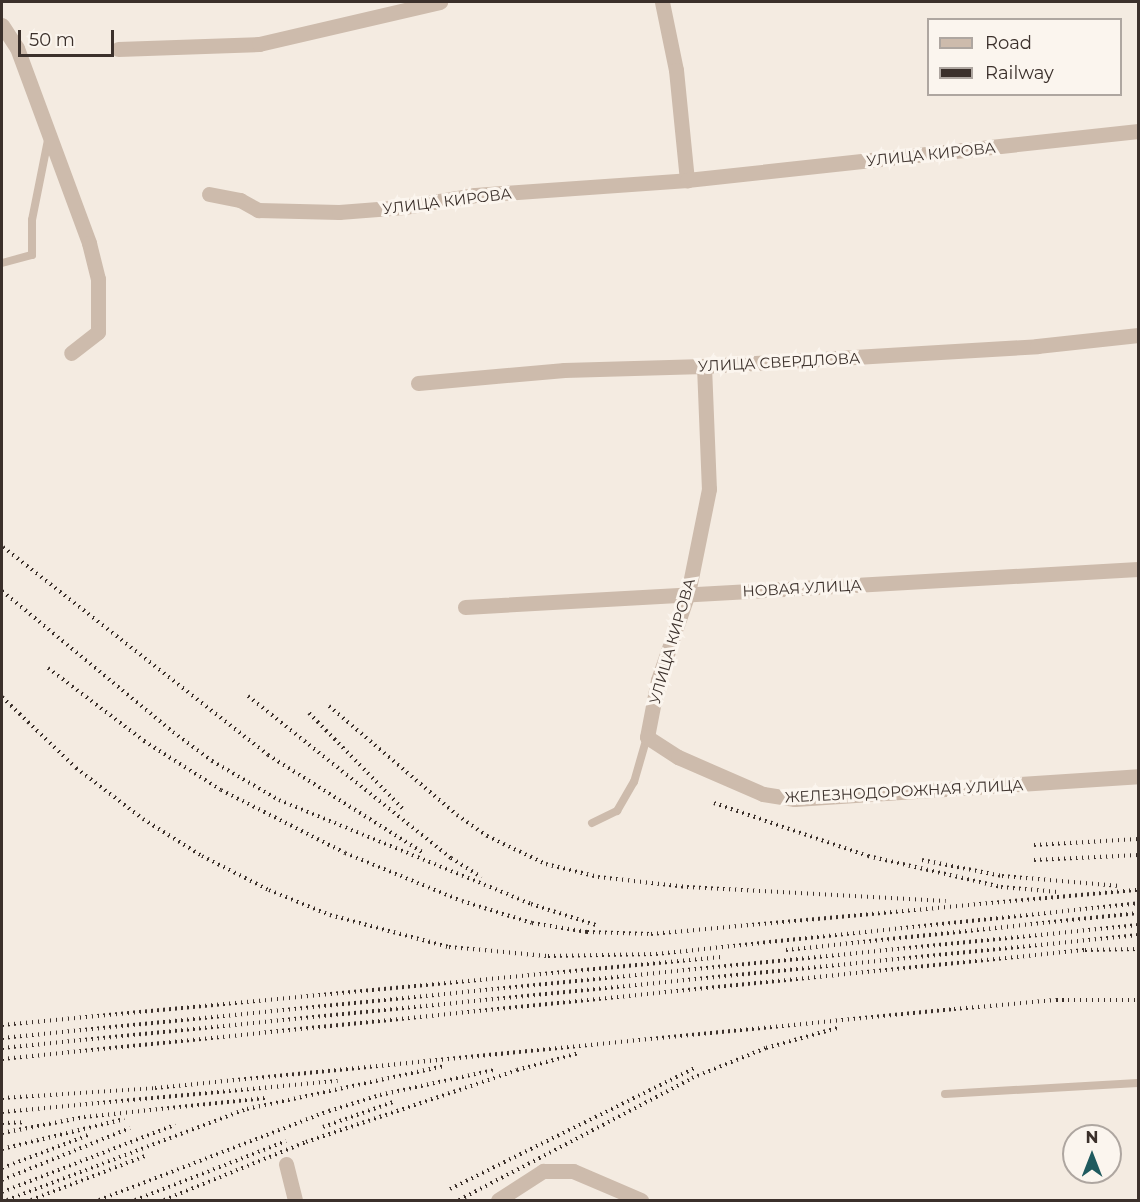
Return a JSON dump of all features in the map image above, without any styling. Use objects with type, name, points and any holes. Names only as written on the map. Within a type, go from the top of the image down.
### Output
[{"type":"street","points":[[118,49],[259,44],[440,2]]},
{"type":"street","points":[[662,2],[676,70],[687,180]]},
{"type":"street","points":[[2,25],[17,48],[89,243],[98,279],[98,332],[71,353]]},
{"type":"street","name":"УЛИЦА КИРОВА","points":[[209,194],[240,200],[258,210],[339,212],[404,207],[475,195],[687,180],[1138,131]]},
{"type":"street","name":"УЛИЦА СВЕРДЛОВА","points":[[418,383],[564,370],[704,366],[1037,346],[1138,335]]},
{"type":"street","name":"УЛИЦА КИРОВА","points":[[646,737],[658,680],[688,593],[709,489],[704,366]]},
{"type":"street","name":"НОВАЯ УЛИЦА","points":[[465,607],[1138,569]]},
{"type":"street","name":"ЖЕЛЕЗНОДОРОЖНАЯ УЛИЦА","points":[[646,737],[678,757],[763,794],[795,799],[1138,776]]},
{"type":"street","points":[[286,1164],[295,1200]]},
{"type":"street","points":[[498,1200],[543,1171],[573,1171],[641,1200]]},
{"type":"lane","points":[[2,263],[32,255],[32,220],[49,134]]},
{"type":"lane","points":[[592,823],[617,811],[634,782],[646,737]]},
{"type":"lane","points":[[945,1094],[1138,1083]]},
{"type":"railway","points":[[3,547],[268,755],[422,852]]},
{"type":"railway","points":[[2,591],[173,732],[212,761],[279,800],[531,904],[599,926]]},
{"type":"railway","points":[[48,668],[144,741],[221,790],[345,853],[462,901],[532,923],[587,932],[651,934],[1138,890]]},
{"type":"railway","points":[[248,696],[451,858],[482,877]]},
{"type":"railway","points":[[2,697],[76,768],[143,819],[202,856],[269,890],[330,915],[449,947],[548,956],[656,954],[1138,903]]},
{"type":"railway","points":[[329,706],[457,815],[487,836],[546,864],[598,877],[687,887],[946,901]]},
{"type":"railway","points":[[309,713],[404,810]]},
{"type":"railway","points":[[714,803],[868,856],[1001,887],[1058,892]]},
{"type":"railway","points":[[1034,845],[1138,839]]},
{"type":"railway","points":[[1034,860],[1138,855]]},
{"type":"railway","points":[[922,860],[1002,876],[1121,886]]},
{"type":"railway","points":[[786,950],[1138,913]]},
{"type":"railway","points":[[2,1038],[1138,925]]},
{"type":"railway","points":[[2,1048],[1138,935]]},
{"type":"railway","points":[[2,1059],[1085,950],[1138,949]]},
{"type":"railway","points":[[2,1025],[721,957]]},
{"type":"railway","points":[[2,1098],[155,1088],[1056,1000],[1138,1000]]},
{"type":"railway","points":[[459,1200],[692,1078],[766,1048],[837,1028]]},
{"type":"railway","points":[[164,1200],[306,1142],[517,1070],[579,1053]]},
{"type":"railway","points":[[7,1200],[247,1109],[444,1066]]},
{"type":"railway","points":[[450,1189],[695,1068]]},
{"type":"railway","points":[[99,1200],[329,1111],[380,1095],[494,1070]]},
{"type":"railway","points":[[2,1112],[338,1081]]},
{"type":"railway","points":[[2,1133],[84,1117],[266,1098]]},
{"type":"railway","points":[[323,1127],[396,1101]]},
{"type":"railway","points":[[2,1149],[124,1119]]},
{"type":"railway","points":[[2,1123],[25,1122]]},
{"type":"railway","points":[[2,1192],[175,1125]]},
{"type":"railway","points":[[2,1180],[130,1128]]},
{"type":"railway","points":[[2,1168],[88,1135]]},
{"type":"railway","points":[[135,1200],[286,1141]]},
{"type":"railway","points":[[31,1200],[145,1156]]}]
